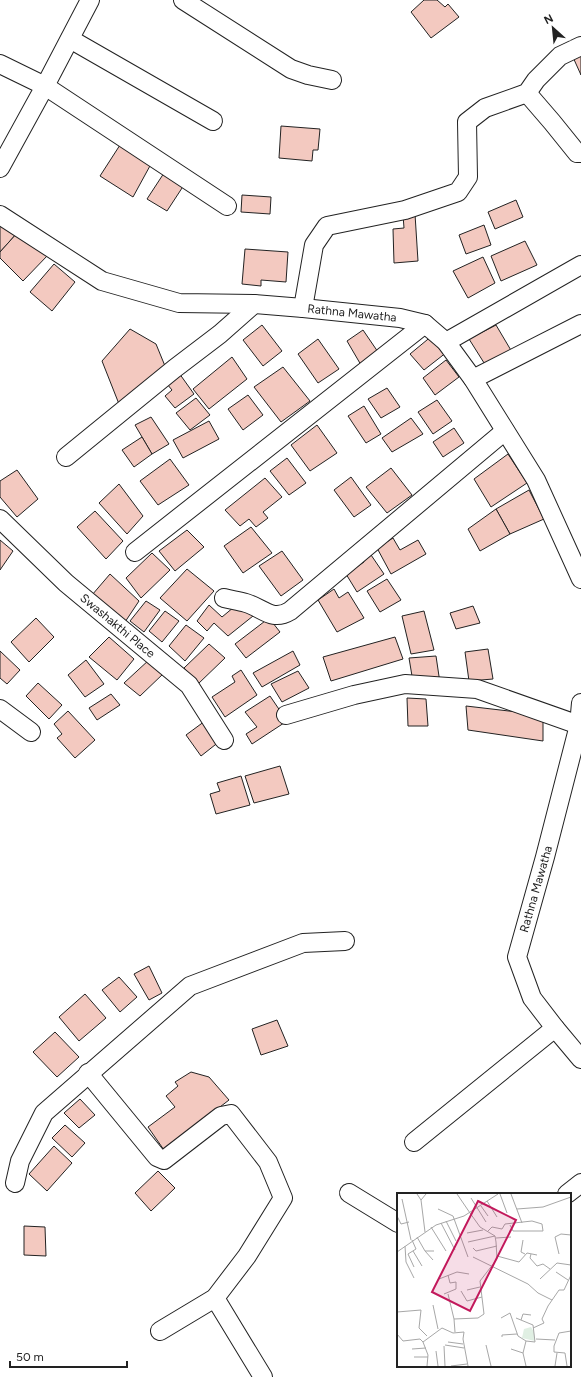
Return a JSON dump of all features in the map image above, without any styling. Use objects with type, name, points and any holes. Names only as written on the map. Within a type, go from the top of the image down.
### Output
[{"type":"street","points":[[0,168],[90,0]]},
{"type":"street","points":[[183,0],[291,69],[308,75],[332,80]]},
{"type":"street","points":[[70,39],[213,121]]},
{"type":"street","points":[[303,308],[314,245],[327,226],[405,210],[458,192],[468,177],[467,122],[485,108],[527,93],[536,80],[560,56],[581,46]]},
{"type":"street","points":[[0,64],[45,86],[227,206]]},
{"type":"street","points":[[527,93],[577,153],[581,153]]},
{"type":"street","name":"Rathna Mawatha","points":[[0,215],[102,281],[179,303],[254,304],[303,308],[400,318],[425,324],[446,342],[473,379],[536,480],[574,546],[581,579]]},
{"type":"street","points":[[446,342],[581,265]]},
{"type":"street","points":[[66,457],[174,369],[220,334],[254,304]]},
{"type":"street","points":[[135,552],[425,324]]},
{"type":"street","points":[[473,379],[581,324]]},
{"type":"street","points":[[224,598],[247,603],[272,616],[284,615],[505,431]]},
{"type":"street","name":"Swashakthi Place","points":[[0,519],[66,583],[189,685],[224,740]]},
{"type":"street","points":[[286,714],[354,695],[405,684],[477,689],[580,724]]},
{"type":"street","name":"Rathna Mawatha","points":[[581,703],[580,724],[546,857],[517,957],[532,998],[581,1059]]},
{"type":"street","points":[[0,709],[31,732]]},
{"type":"street","points":[[16,1183],[20,1161],[44,1113],[190,986],[303,943],[345,941]]},
{"type":"street","points":[[414,1142],[555,1028]]},
{"type":"street","points":[[88,1074],[157,1157],[164,1160],[221,1116],[231,1114],[268,1162],[283,1198],[247,1256],[214,1298],[160,1331]]},
{"type":"street","points":[[568,1193],[581,1183]]},
{"type":"street","points":[[349,1193],[397,1222]]},
{"type":"street","points":[[214,1298],[263,1377]]},
{"type":"building","points":[[424,0],[437,0],[445,7],[448,4],[459,17],[431,38],[411,12]]},
{"type":"building","points":[[581,51],[581,75],[572,55]]},
{"type":"building","points":[[281,126],[320,129],[318,150],[313,150],[312,161],[279,158]]},
{"type":"building","points":[[120,145],[151,164],[133,197],[100,176]]},
{"type":"building","points":[[164,173],[184,185],[167,211],[147,199]]},
{"type":"building","points":[[242,195],[271,197],[270,214],[241,212]]},
{"type":"building","points":[[516,200],[523,217],[495,229],[488,212]]},
{"type":"building","points":[[415,214],[418,261],[394,263],[393,229],[404,228],[403,215]]},
{"type":"building","points":[[0,219],[18,232],[0,252]]},
{"type":"building","points":[[484,225],[491,245],[466,254],[459,235]]},
{"type":"building","points":[[18,232],[48,255],[23,281],[0,258],[0,252]]},
{"type":"building","points":[[525,241],[537,265],[501,281],[491,256]]},
{"type":"building","points":[[245,249],[288,252],[286,282],[261,280],[261,286],[242,284]]},
{"type":"building","points":[[483,257],[495,283],[468,298],[453,271]]},
{"type":"building","points":[[54,264],[75,282],[52,311],[30,292]]},
{"type":"building","points":[[262,325],[282,351],[263,366],[243,340]]},
{"type":"building","points":[[496,325],[512,352],[486,366],[469,339]]},
{"type":"building","points":[[130,329],[156,344],[165,366],[119,404],[102,361]]},
{"type":"building","points":[[363,330],[378,352],[361,365],[347,341]]},
{"type":"building","points":[[433,335],[447,352],[424,370],[410,354]]},
{"type":"building","points":[[318,339],[339,369],[318,383],[298,354]]},
{"type":"building","points":[[232,357],[247,379],[209,409],[193,389]]},
{"type":"building","points":[[446,360],[459,377],[435,395],[423,378]]},
{"type":"building","points":[[283,367],[310,401],[281,422],[254,387]]},
{"type":"building","points":[[179,373],[194,394],[175,408],[165,396],[172,390],[167,384]]},
{"type":"building","points":[[387,388],[400,407],[381,418],[368,399]]},
{"type":"building","points":[[248,395],[263,415],[243,430],[228,409]]},
{"type":"building","points":[[196,398],[210,415],[190,430],[176,413]]},
{"type":"building","points":[[437,400],[452,421],[433,434],[418,412]]},
{"type":"building","points":[[364,406],[381,434],[366,443],[348,416]]},
{"type":"building","points":[[151,417],[169,444],[152,454],[135,425]]},
{"type":"building","points":[[411,418],[423,434],[392,452],[382,438]]},
{"type":"building","points":[[209,421],[219,439],[183,458],[173,440]]},
{"type":"building","points":[[317,425],[337,453],[310,471],[291,445]]},
{"type":"building","points":[[454,428],[464,443],[443,457],[433,442]]},
{"type":"building","points":[[142,437],[152,454],[134,467],[122,450]]},
{"type":"building","points":[[508,454],[527,483],[491,507],[474,479]]},
{"type":"building","points":[[287,458],[306,483],[289,495],[270,471]]},
{"type":"building","points":[[170,459],[189,485],[158,505],[140,481]]},
{"type":"building","points":[[391,468],[412,495],[387,513],[366,487]]},
{"type":"building","points":[[17,470],[38,499],[17,517],[0,497],[0,481]]},
{"type":"building","points":[[351,477],[371,505],[354,517],[334,490]]},
{"type":"building","points":[[265,478],[282,497],[263,512],[268,518],[256,527],[249,519],[240,526],[225,510]]},
{"type":"building","points":[[119,484],[143,516],[127,534],[99,503]]},
{"type":"building","points":[[529,490],[544,519],[510,534],[496,509]]},
{"type":"building","points":[[496,509],[510,534],[480,551],[468,529]]},
{"type":"building","points":[[95,511],[123,541],[106,559],[77,527]]},
{"type":"building","points":[[251,527],[272,553],[243,573],[224,546]]},
{"type":"building","points":[[187,530],[204,547],[175,571],[159,551]]},
{"type":"building","points":[[393,538],[400,550],[418,540],[426,554],[391,574],[377,548]]},
{"type":"building","points":[[0,540],[13,551],[0,570]]},
{"type":"building","points":[[282,551],[303,580],[281,596],[259,566]]},
{"type":"building","points":[[369,552],[384,574],[357,592],[346,574],[364,562],[362,557]]},
{"type":"building","points":[[152,553],[170,570],[141,598],[126,578]]},
{"type":"building","points":[[187,569],[214,591],[187,621],[160,598]]},
{"type":"building","points":[[110,574],[139,601],[125,622],[92,595]]},
{"type":"building","points":[[387,579],[401,600],[380,612],[367,591]]},
{"type":"building","points":[[334,589],[339,598],[348,592],[364,618],[337,632],[318,600]]},
{"type":"building","points":[[146,601],[160,610],[144,632],[130,621]]},
{"type":"building","points":[[240,602],[253,616],[228,636],[214,623],[207,631],[197,621],[209,605],[222,617]]},
{"type":"building","points":[[473,606],[480,623],[456,629],[450,613]]},
{"type":"building","points":[[165,611],[179,621],[162,642],[149,631]]},
{"type":"building","points":[[424,611],[434,650],[411,654],[402,616]]},
{"type":"building","points":[[36,618],[54,637],[29,662],[11,642]]},
{"type":"building","points":[[269,618],[280,632],[246,658],[235,644]]},
{"type":"building","points":[[186,625],[204,638],[185,661],[169,646]]},
{"type":"building","points":[[109,637],[134,659],[117,680],[89,657]]},
{"type":"building","points":[[395,637],[403,659],[331,681],[323,657]]},
{"type":"building","points":[[209,644],[225,658],[198,684],[184,668]]},
{"type":"building","points":[[488,649],[493,679],[469,681],[465,652]]},
{"type":"building","points":[[0,651],[20,670],[7,684],[0,678]]},
{"type":"building","points":[[293,651],[300,665],[262,687],[253,673]]},
{"type":"building","points":[[436,656],[440,683],[413,682],[409,658]]},
{"type":"building","points":[[150,659],[164,673],[140,696],[124,683]]},
{"type":"building","points":[[86,660],[104,684],[85,697],[68,675]]},
{"type":"building","points":[[241,670],[257,695],[225,717],[212,697],[235,682],[232,676]]},
{"type":"building","points":[[298,671],[309,688],[282,702],[271,684]]},
{"type":"building","points":[[38,683],[62,705],[49,719],[26,696]]},
{"type":"building","points":[[111,694],[120,705],[97,720],[89,708]]},
{"type":"building","points":[[270,696],[287,721],[252,744],[246,734],[257,727],[245,712]]},
{"type":"building","points":[[407,698],[426,699],[428,726],[408,726]]},
{"type":"building","points":[[466,706],[543,715],[543,741],[468,730]]},
{"type":"building","points":[[68,711],[95,740],[75,758],[57,738],[62,734],[54,724]]},
{"type":"building","points":[[205,721],[220,741],[201,756],[186,735]]},
{"type":"building","points":[[280,766],[289,794],[254,803],[245,776]]},
{"type":"building","points":[[241,776],[250,805],[216,814],[210,794],[220,791],[217,783]]},
{"type":"building","points":[[149,966],[162,993],[149,1000],[134,974]]},
{"type":"building","points":[[119,977],[137,997],[120,1012],[102,990]]},
{"type":"building","points":[[85,994],[106,1018],[79,1041],[59,1017]]},
{"type":"building","points":[[277,1020],[288,1046],[261,1055],[252,1029]]},
{"type":"building","points":[[55,1032],[79,1057],[57,1077],[33,1052]]},
{"type":"building","points":[[191,1072],[209,1077],[229,1100],[164,1150],[148,1127],[175,1107],[166,1096],[178,1086],[175,1082]]},
{"type":"building","points":[[80,1099],[95,1115],[79,1128],[64,1113]]},
{"type":"building","points":[[65,1125],[85,1143],[72,1157],[52,1138]]},
{"type":"building","points":[[54,1146],[72,1163],[47,1191],[29,1174]]},
{"type":"building","points":[[158,1171],[175,1188],[151,1211],[135,1193]]},
{"type":"building","points":[[24,1226],[45,1227],[46,1256],[24,1255]]}]
